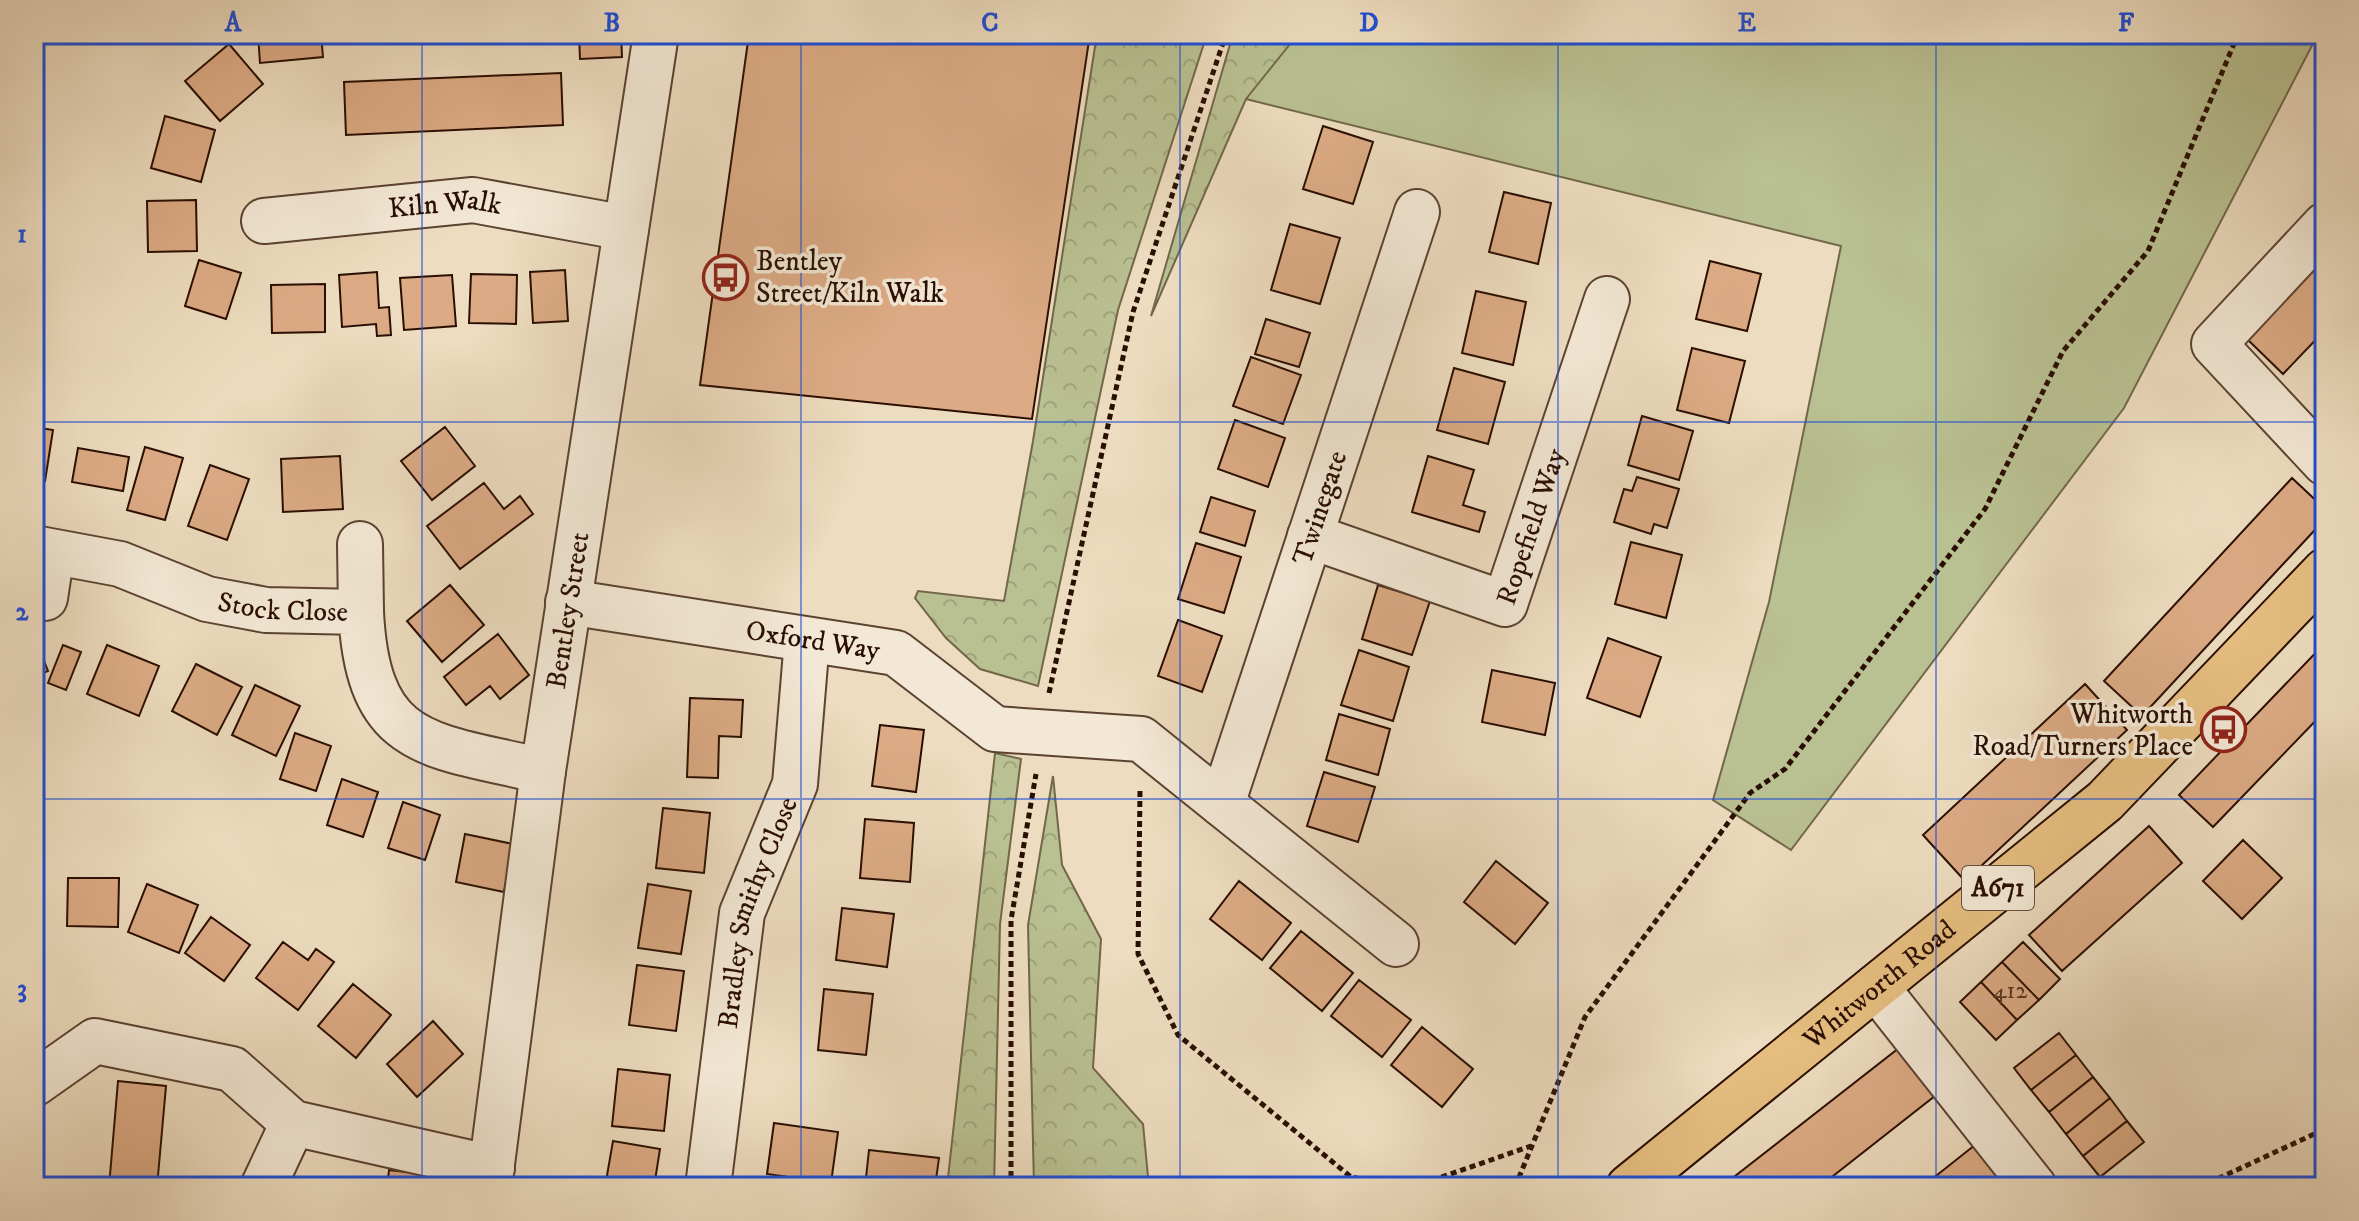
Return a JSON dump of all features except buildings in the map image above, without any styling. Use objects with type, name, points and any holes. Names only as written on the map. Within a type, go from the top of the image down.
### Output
[{"type":"main road","name":"Whitworth Road","points":[[1629,1187],[2105,801],[2325,571]]},
{"type":"street","name":"Bentley Street","points":[[491,1178],[543,771],[656,34]]},
{"type":"street","name":"Kiln Walk","points":[[264,221],[473,200],[626,228]]},
{"type":"street","name":"Twinegate","points":[[1222,804],[1417,212]]},
{"type":"street","points":[[2325,225],[2214,344],[2325,463]]},
{"type":"street","name":"Ropefield Way","points":[[1310,536],[1505,604],[1607,299]]},
{"type":"street","points":[[360,544],[361,612]]},
{"type":"street","points":[[43,550],[45,598]]},
{"type":"street","name":"Stock Close","points":[[43,550],[120,564],[207,599],[266,610],[361,612],[363,656],[377,699],[403,729],[441,747],[543,771]]},
{"type":"street","name":"Oxford Way","points":[[568,602],[896,653],[995,729],[1141,739]]},
{"type":"street","name":"Bradley Smithy Close","points":[[708,1187],[742,913],[795,784],[807,640]]},
{"type":"street","points":[[1141,739],[1396,944]]},
{"type":"street","points":[[1876,987],[2034,1187]]},
{"type":"street","points":[[39,1080],[95,1041],[232,1069],[293,1123],[491,1178]]},
{"type":"street","points":[[263,1187],[293,1123]]},
{"type":"path","points":[[1011,1187],[1011,920],[1041,732],[1133,312],[1226,34]]},
{"type":"path","points":[[1515,1187],[1585,1017],[1750,793],[1785,769],[1985,509],[2063,351],[2148,251],[2238,34]]},
{"type":"path","points":[[1141,739],[1138,954],[1178,1035],[1351,1177],[1404,1187]]},
{"type":"path","points":[[2200,1187],[2325,1129]]},
{"type":"path","points":[[1413,1187],[1532,1145]]},
{"type":"green space","points":[[1097,34],[1207,34],[1118,310],[1038,686],[980,669],[946,638],[915,598],[918,591],[1004,601],[1033,441]]},
{"type":"green space","points":[[1233,34],[1298,34],[1246,99],[1151,316]]},
{"type":"green space","points":[[1273,34],[2318,34],[2124,408],[1791,850],[1713,800],[1769,602],[1841,246],[1246,99]]},
{"type":"green space","points":[[995,753],[1021,759],[1000,924],[994,1187],[947,1187]]},
{"type":"green space","points":[[1053,776],[1062,865],[1101,939],[1093,1068],[1143,1124],[1149,1187],[1034,1187],[1028,925]]},
{"type":"place","name":"Bentley Street/Kiln Walk","points":[[725,277]]},
{"type":"place","name":"Whitworth Road/Turners Place","points":[[2224,730]]}]
